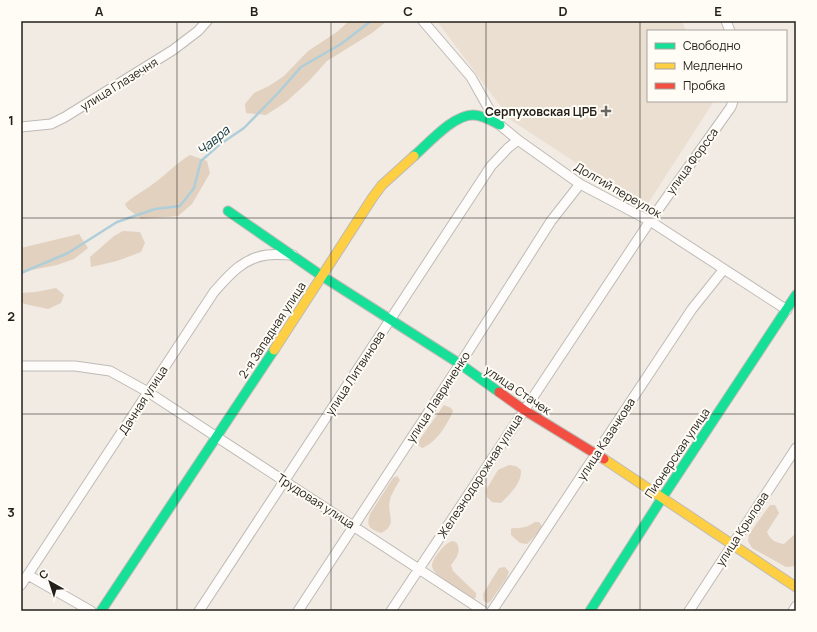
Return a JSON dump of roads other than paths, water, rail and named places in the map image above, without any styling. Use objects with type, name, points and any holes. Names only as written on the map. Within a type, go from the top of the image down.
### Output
[{"type":"street","name":"улица Глазечня","points":[[21,127],[51,124],[66,117],[174,50],[198,31],[207,21]]},
{"type":"street","name":"Долгий переулок","points":[[423,21],[471,77],[500,125],[518,140],[580,184],[650,221],[796,316]]},
{"type":"street","name":"улица Форсса","points":[[650,221],[731,107],[733,102]]},
{"type":"street","name":"2-я Западная улица","points":[[101,611],[382,185],[455,120],[472,114],[482,115],[500,125]]},
{"type":"street","name":"улица Литвинова","points":[[199,611],[491,166],[518,140]]},
{"type":"street","name":"улица Лавриненко","points":[[298,611],[460,364],[551,221],[580,184]]},
{"type":"street","name":"улица Стачек","points":[[228,212],[322,276],[460,364],[524,410],[596,454],[796,587]]},
{"type":"street","name":"Железнодорожная улица","points":[[391,611],[650,221]]},
{"type":"street","name":"Дачная улица","points":[[21,585],[214,292],[231,272],[244,263],[267,256],[293,255]]},
{"type":"street","name":"улица Казачкова","points":[[492,611],[692,309],[724,269]]},
{"type":"street","name":"Пионерская улица","points":[[590,611],[662,498],[796,295]]},
{"type":"street","name":"Трудовая улица","points":[[21,366],[75,366],[110,371],[148,392],[483,611]]},
{"type":"street","name":"улица Крылова","points":[[689,611],[796,448]]},
{"type":"street","points":[[28,575],[91,611]]},
{"type":"street","points":[[793,611],[796,606]]},
{"type":"waterway","name":"Чавра","points":[[21,273],[68,253],[117,222],[155,209],[180,206],[194,188],[201,161],[219,145],[244,128],[301,67],[341,44],[371,21]]},
{"type":"place","name":"Серпуховская ЦРБ","points":[[606,111]]}]
